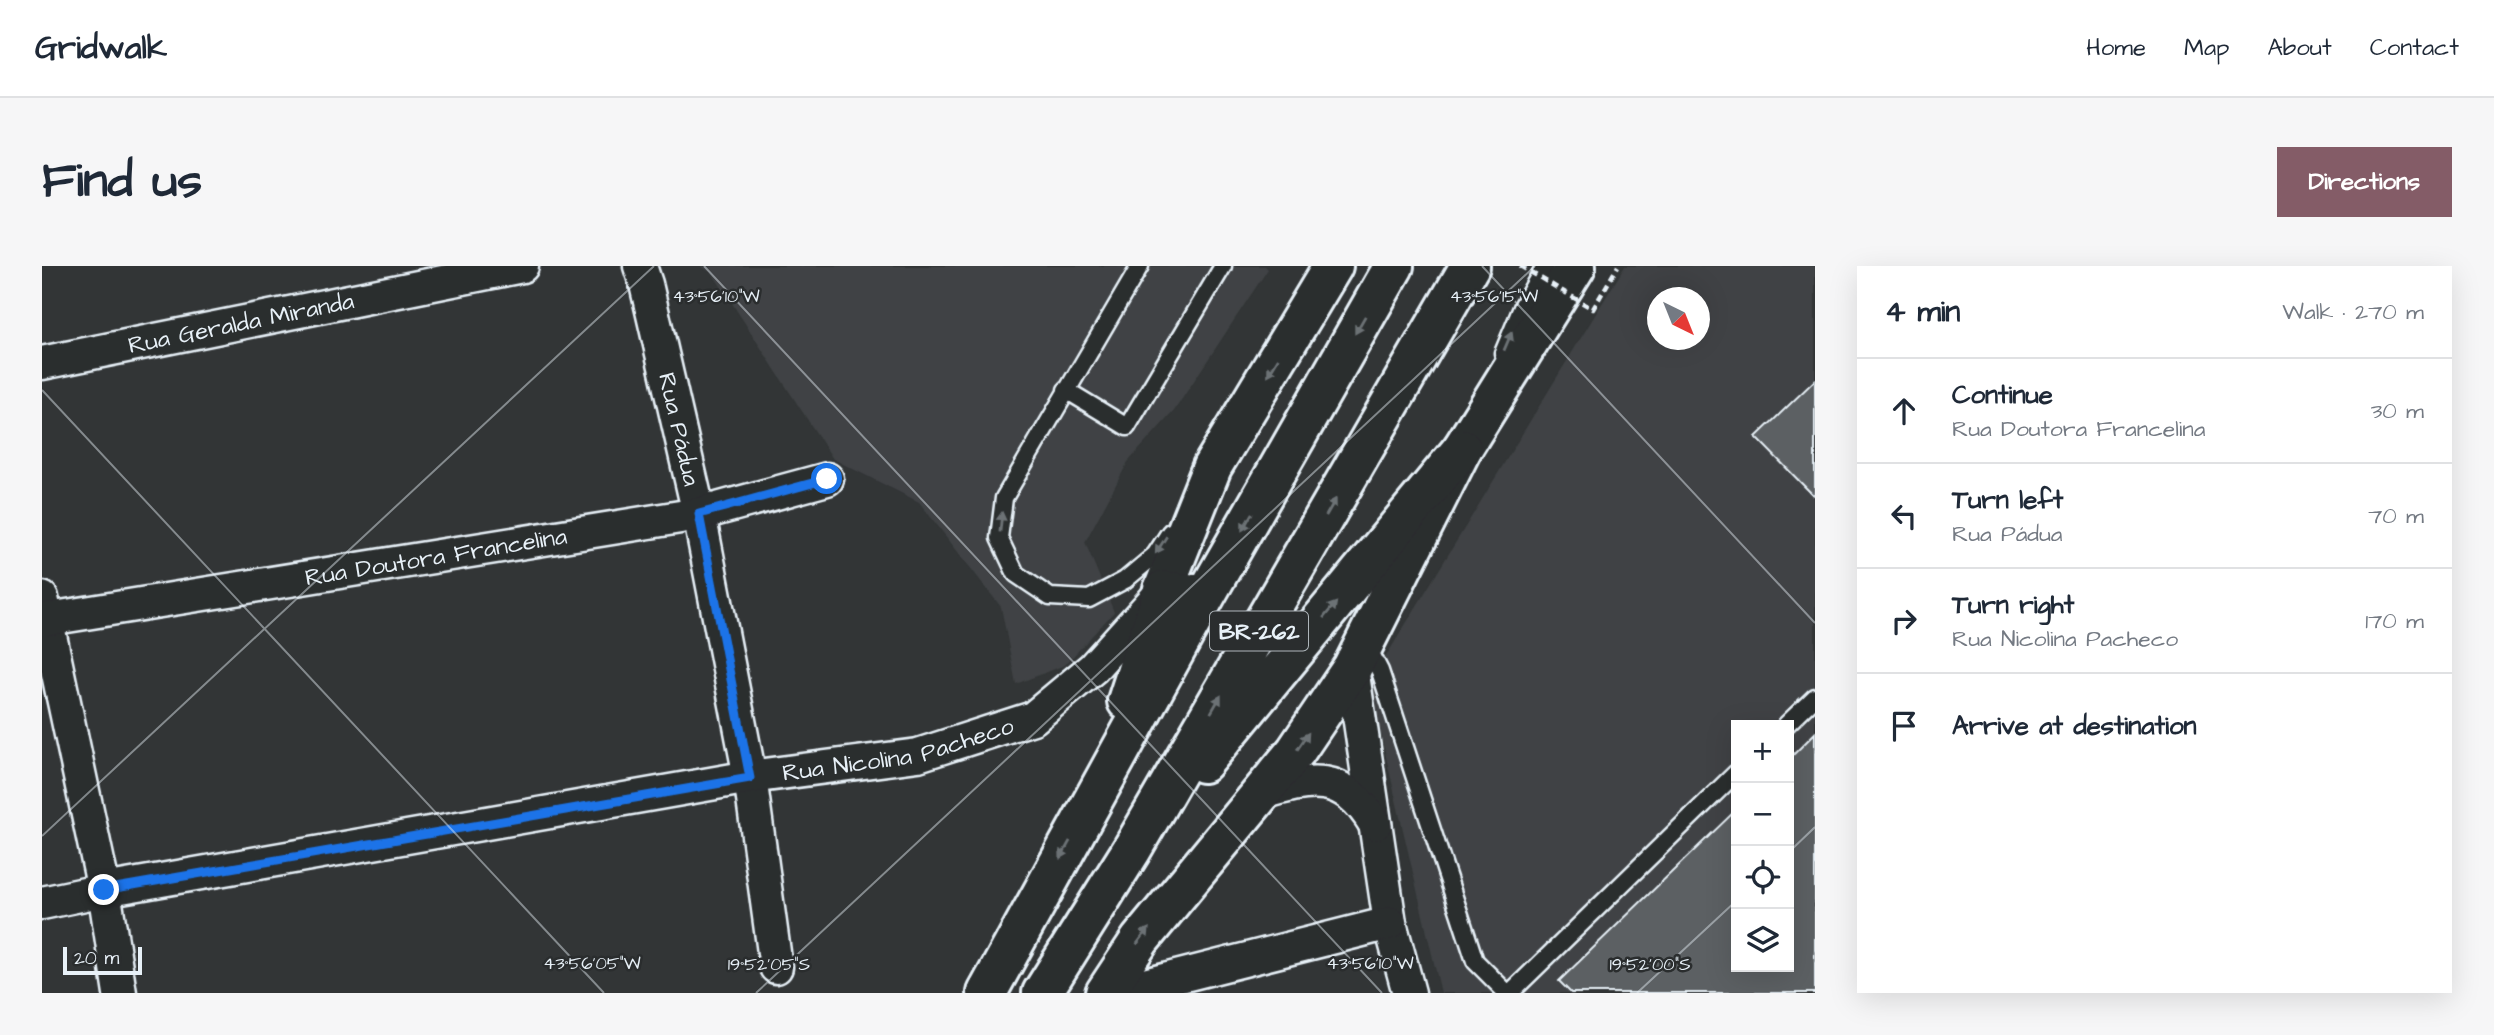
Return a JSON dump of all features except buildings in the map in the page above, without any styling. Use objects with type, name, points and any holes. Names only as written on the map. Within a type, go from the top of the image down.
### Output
[{"type":"main road","points":[[1094,799],[1163,590],[1212,467],[1333,266]]},
{"type":"main road","name":"BR-262","points":[[987,993],[1206,595],[1394,266]]},
{"type":"main road","points":[[1105,993],[1140,940],[1296,751],[1359,656],[1462,449],[1576,266]]},
{"type":"main road","name":"BR-262","points":[[1042,993],[1131,851],[1469,271]]},
{"type":"main road","points":[[1131,851],[1462,449]]},
{"type":"main road","points":[[1163,590],[1206,595]]},
{"type":"street","name":"Rua Geralda Miranda","points":[[42,363],[522,266]]},
{"type":"street","name":"Rua Pádua","points":[[640,266],[699,514],[750,778],[776,967]]},
{"type":"street","name":"Rua Doutora Francelina","points":[[43,613],[699,514],[827,479]]},
{"type":"street","name":"Rua Nicolina Pacheco","points":[[42,903],[750,778],[918,755],[1034,718],[1093,667],[1163,590]]},
{"type":"street","points":[[43,613],[104,890],[120,993]]},
{"type":"street","points":[[1359,656],[1376,825],[1390,923],[1409,993]]},
{"type":"street","points":[[1259,794],[1304,782],[1330,783],[1344,788],[1357,798],[1376,825]]},
{"type":"street","points":[[1114,993],[1390,923]]},
{"type":"lane","points":[[1140,266],[1003,498],[999,538],[1016,575],[1049,597],[1089,599],[1125,580],[1154,555],[1212,467]]},
{"type":"lane","points":[[1066,390],[1127,427],[1223,266]]},
{"type":"lane","points":[[1462,449],[1523,305],[1545,266]]},
{"type":"lane","points":[[1359,656],[1380,671],[1475,961],[1508,993],[1731,778]]},
{"type":"lane","points":[[1791,720],[1815,697]]},
{"type":"path","points":[[1520,266],[1593,309],[1618,266]]},
{"type":"shaded area","points":[[701,266],[1265,266],[1268,269],[1174,411],[1128,462],[1085,542],[1114,612],[1065,665],[1016,684],[1001,607],[919,502],[833,459],[713,274]]},
{"type":"shaded area","points":[[1625,266],[1815,266],[1815,993],[1441,993],[1369,684]]},
{"type":"route","points":[[104,890],[750,778],[699,514],[827,479]]}]
